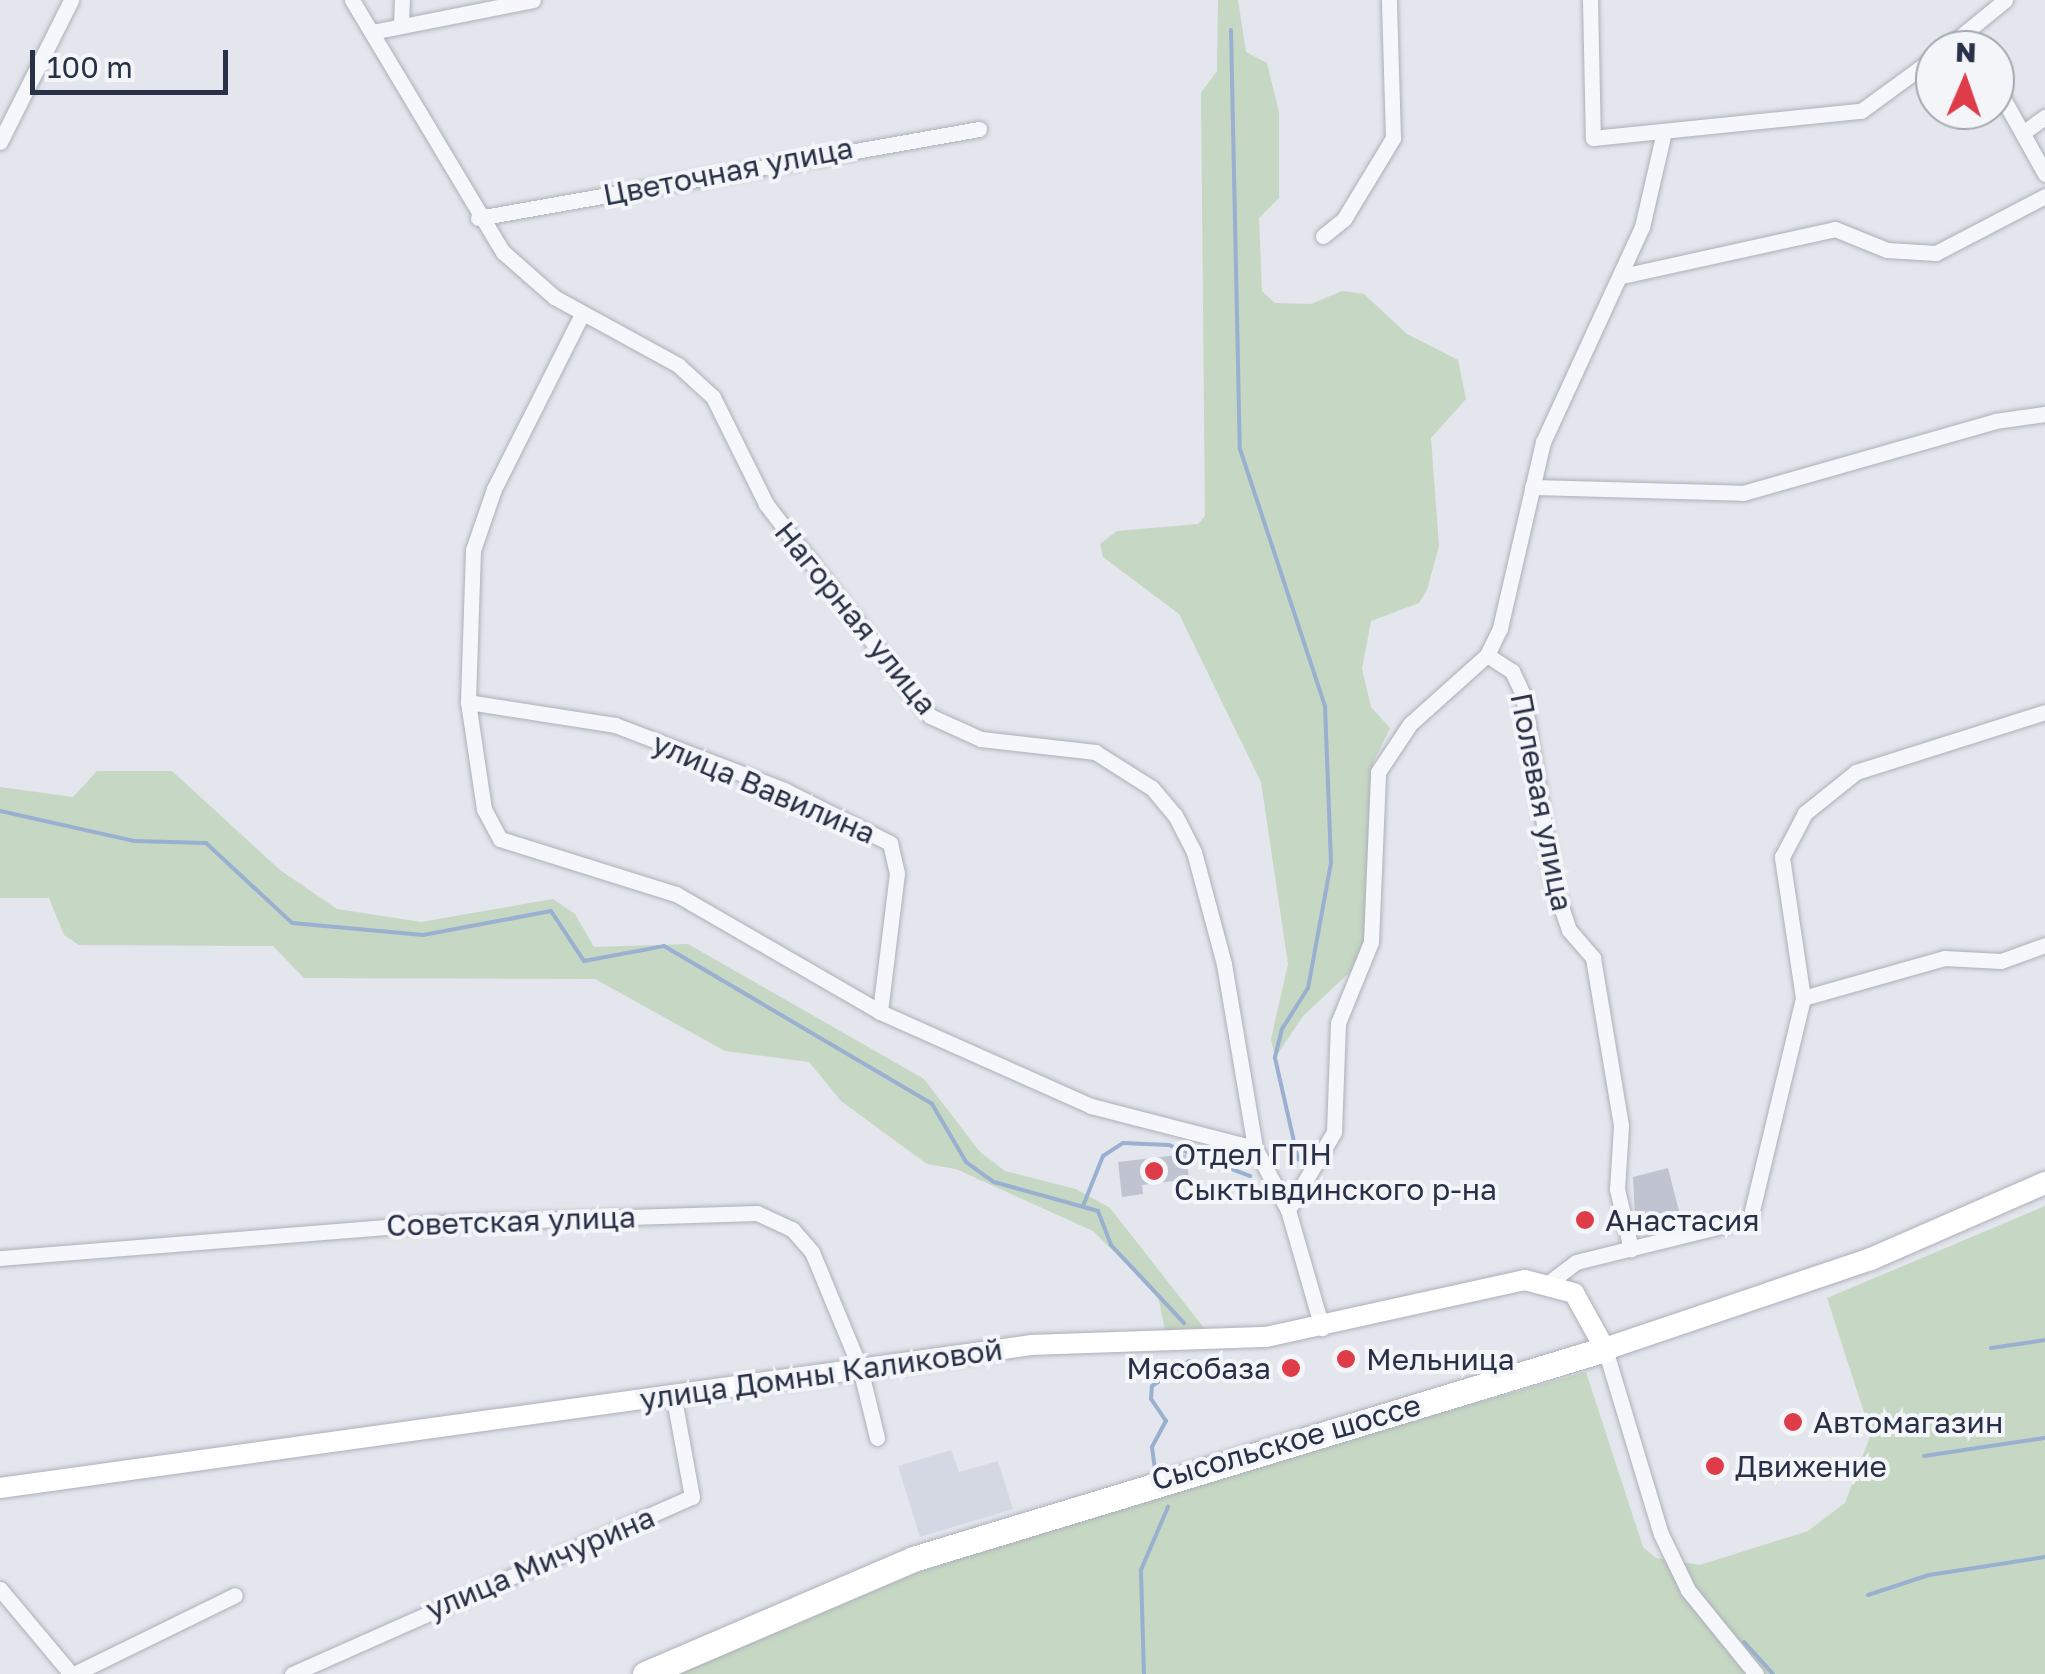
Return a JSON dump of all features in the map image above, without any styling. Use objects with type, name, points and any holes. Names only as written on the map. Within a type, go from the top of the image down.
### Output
[{"type":"highway","name":"Сысольское шоссе","points":[[645,1674],[912,1558],[1605,1349]]},
{"type":"main road","name":"Сысольское шоссе","points":[[1605,1349],[1872,1260],[2045,1183]]},
{"type":"main road","name":"улица Домны Каликовой","points":[[0,1488],[1032,1345],[1322,1328],[1525,1280],[1551,1281]]},
{"type":"main road","points":[[1551,1281],[1586,1307],[1605,1349]]},
{"type":"street","points":[[0,142],[71,0]]},
{"type":"street","name":"Нагорная улица","points":[[352,0],[478,218],[528,278],[582,314],[678,365],[712,397],[766,504],[930,716],[981,740],[1095,752],[1152,788],[1175,815],[1224,964],[1255,1148],[1288,1210],[1322,1328]]},
{"type":"street","points":[[401,25],[402,0]]},
{"type":"street","points":[[372,32],[533,0]]},
{"type":"street","points":[[1323,236],[1344,219],[1393,138],[1388,0]]},
{"type":"street","points":[[1590,0],[1593,138],[1861,110],[1915,71]]},
{"type":"street","points":[[1971,30],[2005,0]]},
{"type":"street","points":[[2015,117],[2045,174]]},
{"type":"street","points":[[2024,132],[2045,117]]},
{"type":"street","name":"Цветочная улица","points":[[478,218],[979,129]]},
{"type":"street","name":"Полевая улица","points":[[1288,1210],[1334,1132],[1338,1023],[1371,942],[1378,772],[1410,724],[1487,655],[1560,396],[1622,276],[1656,180],[1664,132]]},
{"type":"street","points":[[1622,276],[1835,230],[1887,250],[1936,253],[2045,196]]},
{"type":"street","points":[[582,314],[494,490],[473,550],[468,702],[481,794],[500,839],[676,894],[880,1012],[1090,1106],[1255,1148]]},
{"type":"street","points":[[1532,486],[1744,493],[1995,421],[2045,414]]},
{"type":"street","name":"Полевая улица","points":[[1487,655],[1512,671],[1523,695],[1554,886],[1569,930],[1593,958],[1622,1126],[1617,1189],[1631,1250]]},
{"type":"street","name":"улица Вавилина","points":[[468,702],[614,725],[784,790],[890,843],[897,872],[880,1012]]},
{"type":"street","points":[[1551,1281],[1576,1262],[1750,1219],[1803,998],[1782,857],[1804,812],[1856,772],[2045,712]]},
{"type":"street","points":[[1803,998],[1944,958],[2001,961],[2045,944]]},
{"type":"street","name":"Советская улица","points":[[0,1258],[438,1223],[758,1213],[792,1230],[812,1252],[860,1368],[877,1438]]},
{"type":"street","points":[[1605,1349],[1660,1534],[1688,1590],[1756,1674]]},
{"type":"street","name":"улица Мичурина","points":[[292,1674],[692,1497],[673,1393]]},
{"type":"street","points":[[0,1589],[72,1674],[235,1594]]},
{"type":"shaded area","points":[[951,1450],[959,1472],[998,1461],[1013,1509],[920,1537],[898,1466]]},
{"type":"green space","points":[[1218,0],[1238,0],[1246,52],[1267,63],[1279,112],[1279,198],[1259,218],[1262,291],[1275,303],[1311,304],[1342,291],[1364,294],[1407,334],[1458,360],[1466,399],[1431,438],[1439,546],[1427,590],[1419,603],[1371,621],[1362,669],[1371,707],[1390,728],[1373,763],[1364,941],[1351,971],[1303,1016],[1275,1058],[1271,1039],[1288,964],[1261,782],[1179,614],[1103,557],[1100,544],[1117,531],[1198,524],[1205,516],[1201,93],[1217,71]]},
{"type":"green space","points":[[97,771],[172,771],[280,870],[337,909],[421,922],[553,899],[575,914],[594,947],[688,944],[924,1079],[980,1152],[1005,1171],[1076,1189],[1110,1208],[1204,1328],[1165,1330],[1158,1296],[1093,1231],[956,1169],[927,1164],[841,1101],[809,1062],[725,1051],[595,979],[304,978],[273,946],[79,945],[64,935],[49,898],[0,898],[0,787],[73,797]]},
{"type":"green space","points":[[2045,1206],[2045,1674],[679,1674],[914,1574],[1119,1504],[1586,1372],[1643,1547],[1656,1558],[1700,1565],[1808,1531],[1845,1503],[1871,1434],[1827,1298]]},
{"type":"building","name":"Отдел ГПН Сыктывдинского р-на","points":[[1186,1154],[1189,1179],[1142,1185],[1143,1194],[1122,1197],[1118,1162]]},
{"type":"building","points":[[1668,1168],[1679,1211],[1635,1216],[1633,1177]]},
{"type":"waterway","points":[[1231,30],[1240,449],[1325,706],[1331,863],[1308,988],[1282,1029],[1275,1058],[1298,1159]]},
{"type":"waterway","points":[[0,811],[134,841],[206,843],[292,923],[423,935],[551,911],[584,961],[664,946],[932,1104],[966,1162],[994,1182],[1098,1211],[1111,1245],[1184,1323]]},
{"type":"waterway","points":[[1083,1206],[1103,1156],[1123,1143],[1169,1145],[1250,1176]]},
{"type":"waterway","points":[[1991,1348],[2045,1340]]},
{"type":"waterway","points":[[1155,1469],[1152,1447],[1166,1421],[1151,1399],[1152,1386],[1189,1361]]},
{"type":"waterway","points":[[1924,1456],[2045,1438]]},
{"type":"waterway","points":[[1144,1674],[1141,1570],[1168,1507]]},
{"type":"waterway","points":[[1868,1595],[1929,1575],[2045,1557]]},
{"type":"waterway","points":[[1744,1642],[1773,1674]]},
{"type":"place","name":"Отдел ГПН Сыктывдинского р-на","points":[[1154,1171]]},
{"type":"place","name":"Анастасия","points":[[1585,1220]]},
{"type":"place","name":"Мельница","points":[[1346,1359]]},
{"type":"place","name":"Мясобаза","points":[[1291,1368]]},
{"type":"place","name":"Автомагазин","points":[[1793,1422]]},
{"type":"place","name":"Движение","points":[[1715,1466]]}]
